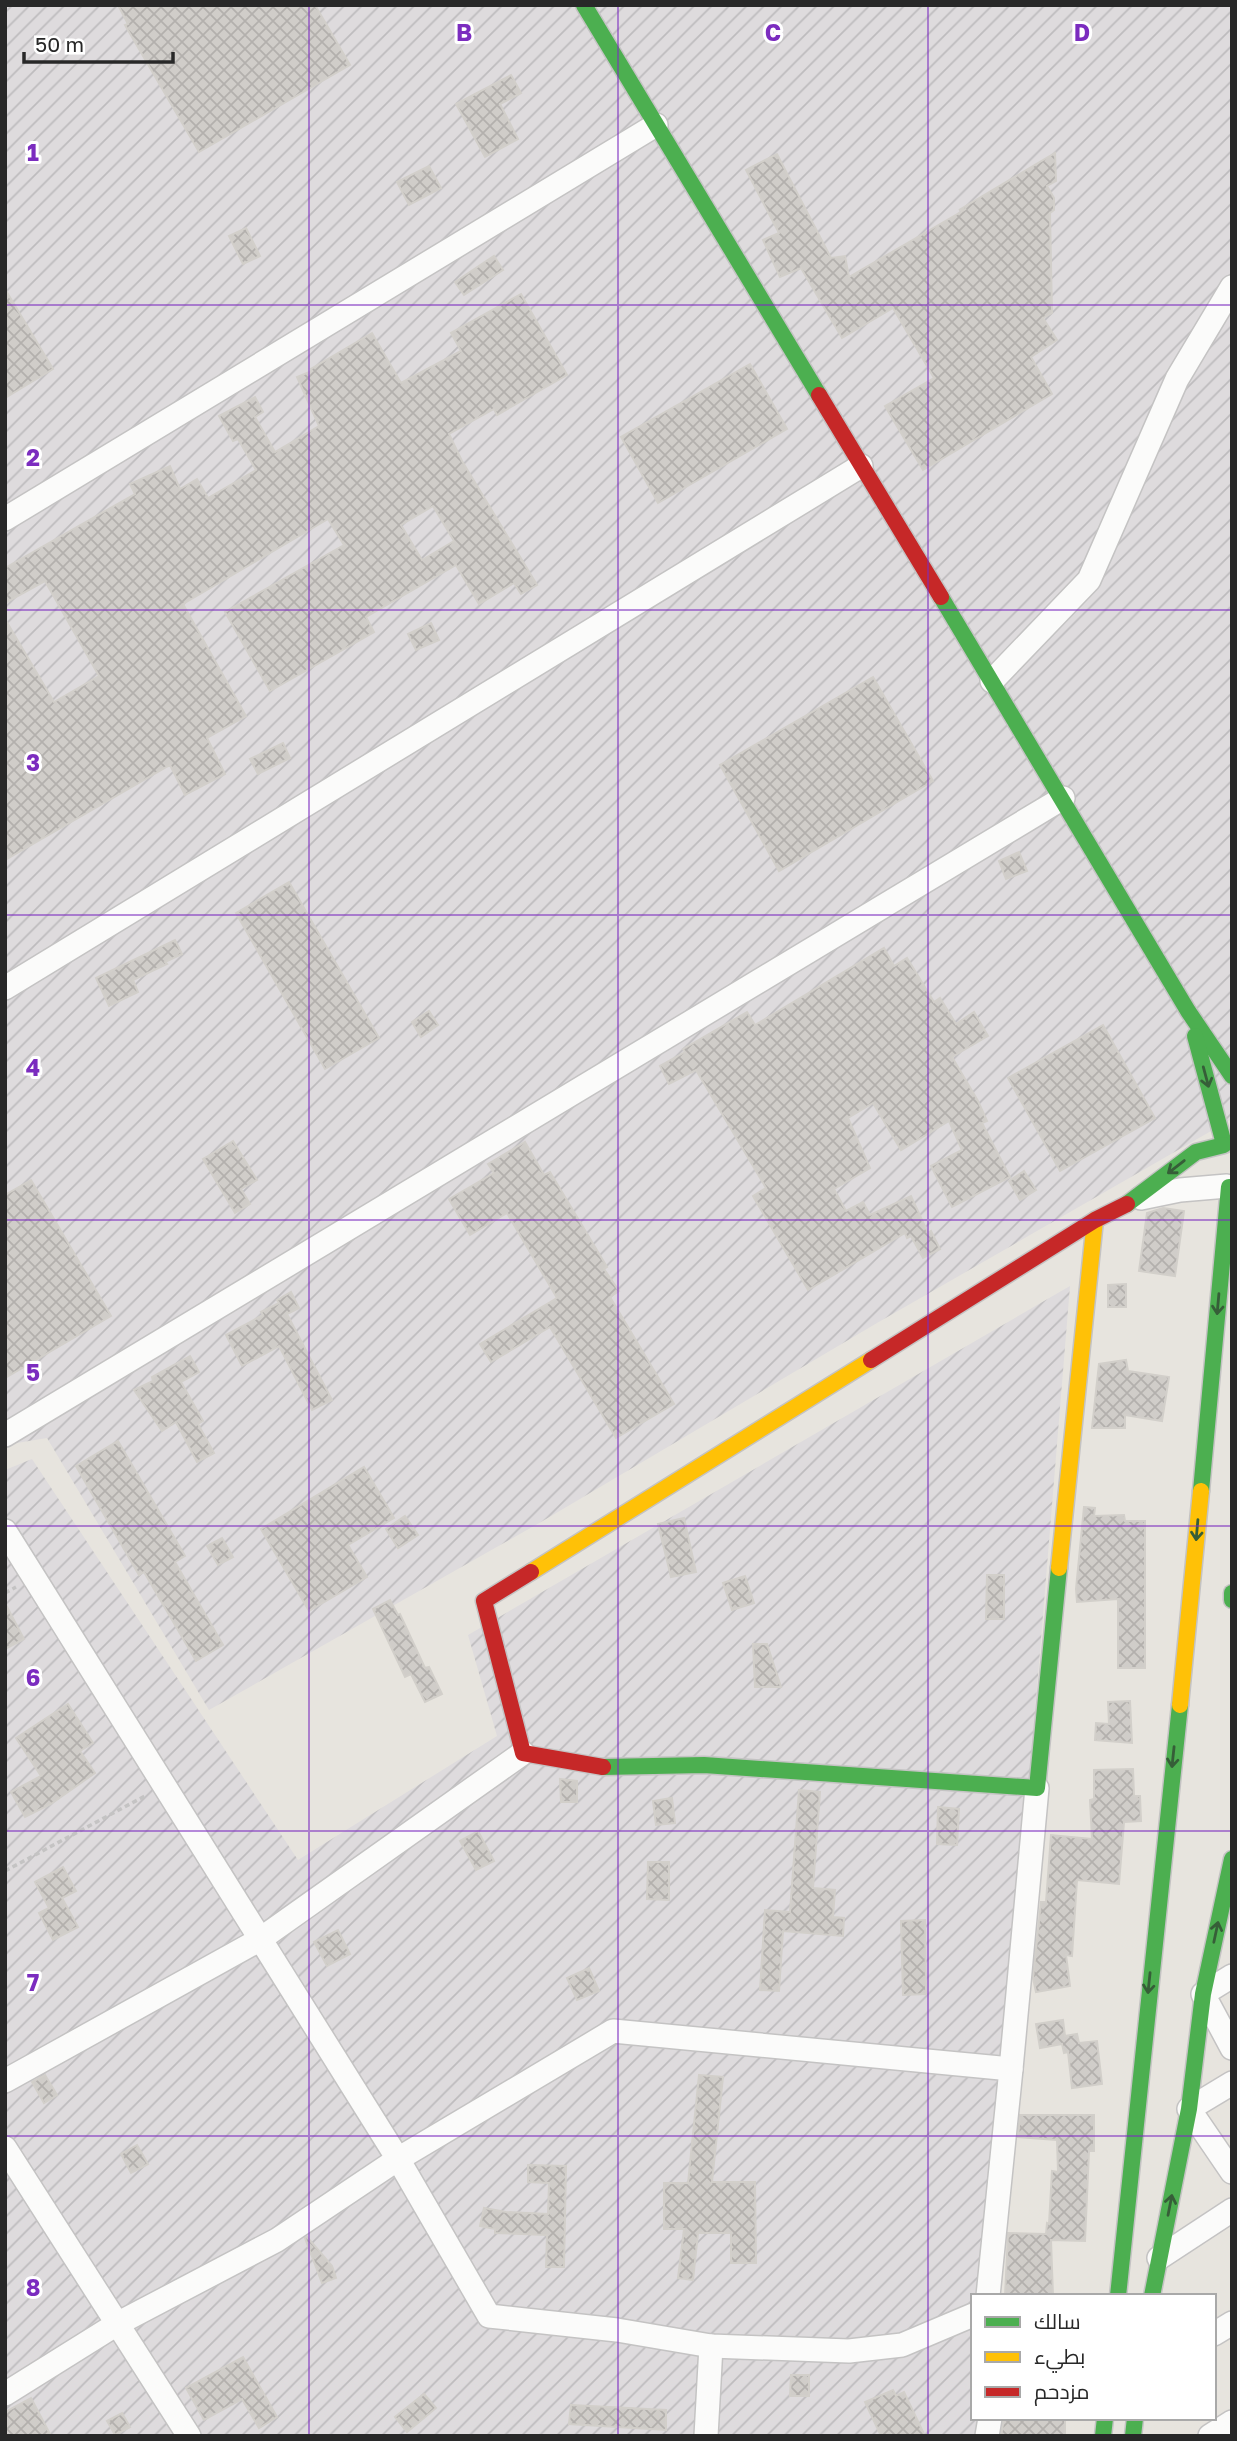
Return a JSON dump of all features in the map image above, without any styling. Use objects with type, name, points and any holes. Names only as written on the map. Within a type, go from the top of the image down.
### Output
[{"type":"street","points":[[583,5],[1063,798],[1188,1012],[1232,1076]]},
{"type":"street","points":[[5,519],[656,125]]},
{"type":"street","points":[[992,681],[1089,580],[1177,379],[1232,287]]},
{"type":"street","points":[[5,988],[861,466]]},
{"type":"street","points":[[5,1434],[1063,798]]},
{"type":"street","points":[[1118,2294],[1229,1222],[1229,1187],[1221,1177],[1218,1166],[1219,1155],[1227,1141],[1188,1012]]},
{"type":"street","points":[[523,1752],[484,1601],[1095,1220],[1134,1200],[1196,1152],[1227,1141]]},
{"type":"street","points":[[1134,1200],[1181,1190],[1229,1187]]},
{"type":"street","points":[[988,2294],[1095,1220]]},
{"type":"street","points":[[5,1531],[398,2159],[489,2316],[617,2330],[710,2346],[849,2351],[902,2345],[971,2316]]},
{"type":"street","points":[[5,2081],[259,1940],[523,1752],[611,1768],[704,1765],[1037,1788]]},
{"type":"street","points":[[1152,2294],[1189,2109],[1203,1994],[1232,1863]]},
{"type":"street","points":[[1203,1994],[1232,1976]]},
{"type":"street","points":[[1203,1994],[1232,2048]]},
{"type":"street","points":[[5,2394],[117,2324],[276,2240],[398,2159],[613,2031],[1011,2069]]},
{"type":"street","points":[[1189,2109],[1232,2083]]},
{"type":"street","points":[[1189,2109],[1232,2172]]},
{"type":"street","points":[[5,2148],[188,2436]]},
{"type":"street","points":[[1159,2258],[1232,2210]]},
{"type":"street","points":[[1216,2333],[1232,2323]]},
{"type":"street","points":[[706,2436],[710,2346]]},
{"type":"street","points":[[1210,2436],[1232,2422]]},
{"type":"path","points":[[5,1871],[163,1786]]},
{"type":"shaded area","points":[[5,5],[1232,5],[1232,1119],[877,1323],[541,1522],[209,1710],[47,1438],[5,1445]]},
{"type":"shaded area","points":[[1070,1286],[987,2294],[971,2294],[971,2420],[977,2420],[976,2436],[11,2436],[5,2426],[5,1470],[32,1459],[298,1860],[497,1736],[468,1635]]},
{"type":"building","points":[[118,5],[315,5],[350,65],[199,152],[125,25],[128,24]]},
{"type":"building","points":[[511,75],[521,93],[500,104],[518,139],[485,157],[456,104]]},
{"type":"building","points":[[1055,153],[1056,181],[1047,186],[1054,198],[1054,210],[1050,213],[1052,313],[1043,318],[1057,340],[1031,357],[1052,394],[923,470],[885,406],[934,378],[893,308],[842,338],[801,268],[780,277],[763,240],[779,233],[746,170],[777,154],[831,258],[845,256],[849,277]]},
{"type":"building","points":[[429,166],[441,188],[409,205],[397,182]]},
{"type":"building","points":[[246,228],[260,256],[243,264],[229,236]]},
{"type":"building","points":[[494,256],[503,270],[464,295],[455,282]]},
{"type":"building","points":[[5,289],[53,369],[5,398]]},
{"type":"building","points":[[521,294],[567,375],[497,415],[494,409],[449,434],[462,461],[537,585],[521,594],[514,583],[479,604],[456,565],[366,617],[374,632],[270,691],[225,612],[344,545],[328,519],[183,604],[246,716],[207,738],[225,774],[185,795],[170,765],[5,860],[5,619],[54,702],[99,676],[45,581],[5,603],[5,568],[135,494],[130,484],[170,466],[180,489],[197,479],[208,498],[256,470],[238,439],[233,441],[219,416],[255,397],[263,412],[255,417],[275,452],[319,426],[297,377],[312,371],[311,369],[372,333],[401,383],[461,351],[451,333]],"holes":[[[433,506],[454,541],[422,560],[401,525]]]},
{"type":"building","points":[[750,364],[787,429],[658,503],[621,437]]},
{"type":"building","points":[[431,623],[439,640],[416,650],[408,634]]},
{"type":"building","points":[[873,677],[933,781],[779,871],[720,765]]},
{"type":"building","points":[[283,743],[290,758],[258,774],[250,759]]},
{"type":"building","points":[[1019,852],[1027,871],[1006,879],[999,861]]},
{"type":"building","points":[[289,882],[379,1038],[325,1069],[236,913]]},
{"type":"building","points":[[175,940],[182,954],[133,980],[138,992],[109,1006],[96,978]]},
{"type":"building","points":[[884,948],[894,966],[907,958],[934,1002],[940,998],[956,1024],[974,1012],[988,1036],[952,1057],[978,1101],[987,1121],[982,1123],[1010,1177],[952,1207],[931,1166],[962,1150],[949,1121],[901,1150],[873,1103],[848,1118],[870,1168],[834,1189],[846,1211],[863,1202],[870,1215],[911,1196],[928,1233],[931,1231],[940,1249],[923,1258],[911,1236],[907,1238],[905,1233],[808,1290],[753,1196],[766,1188],[696,1070],[669,1084],[660,1066],[685,1052],[683,1049],[747,1012],[755,1025]]},
{"type":"building","points":[[429,1011],[438,1025],[421,1037],[412,1022]]},
{"type":"building","points":[[1103,1025],[1155,1118],[1060,1171],[1008,1078]]},
{"type":"building","points":[[233,1141],[257,1180],[241,1189],[250,1204],[235,1213],[203,1159]]},
{"type":"building","points":[[525,1142],[544,1175],[550,1172],[607,1267],[604,1269],[619,1291],[610,1297],[674,1404],[616,1438],[550,1327],[491,1362],[480,1344],[557,1298],[507,1213],[470,1235],[449,1199],[494,1173],[488,1164]]},
{"type":"building","points":[[1024,1171],[1036,1190],[1020,1200],[1009,1181]]},
{"type":"building","points":[[31,1180],[111,1316],[5,1378],[5,1195]]},
{"type":"building","points":[[1163,1208],[1184,1211],[1175,1276],[1139,1271],[1147,1213]]},
{"type":"building","points":[[1126,1284],[1126,1307],[1108,1307],[1108,1285]]},
{"type":"building","points":[[291,1292],[299,1308],[287,1314],[332,1400],[312,1410],[279,1346],[242,1366],[226,1335],[263,1315],[261,1312],[279,1303],[277,1300]]},
{"type":"building","points":[[190,1356],[199,1372],[181,1382],[203,1421],[198,1424],[214,1453],[197,1462],[176,1422],[162,1431],[134,1390],[153,1381],[152,1377]]},
{"type":"building","points":[[1126,1360],[1128,1371],[1169,1377],[1162,1421],[1125,1415],[1125,1428],[1092,1428],[1099,1364]]},
{"type":"building","points":[[118,1441],[185,1556],[175,1562],[223,1645],[196,1661],[144,1572],[139,1575],[76,1466]]},
{"type":"building","points":[[364,1467],[394,1518],[348,1545],[367,1577],[309,1611],[261,1529]]},
{"type":"building","points":[[1084,1507],[1095,1508],[1094,1516],[1124,1515],[1125,1521],[1145,1521],[1145,1668],[1118,1668],[1118,1599],[1077,1602]]},
{"type":"building","points":[[405,1516],[418,1535],[398,1548],[386,1529]]},
{"type":"building","points":[[684,1518],[696,1572],[671,1577],[658,1524]]},
{"type":"building","points":[[222,1538],[233,1557],[218,1565],[207,1546]]},
{"type":"building","points":[[987,1575],[1004,1575],[1004,1619],[986,1619]]},
{"type":"building","points":[[745,1576],[754,1603],[732,1610],[723,1583]]},
{"type":"building","points":[[390,1600],[398,1615],[400,1614],[425,1668],[429,1667],[442,1694],[425,1702],[411,1674],[405,1677],[373,1609]]},
{"type":"building","points":[[5,1603],[24,1639],[5,1649]]},
{"type":"building","points":[[753,1644],[767,1644],[781,1687],[755,1687]]},
{"type":"building","points":[[1130,1701],[1132,1743],[1095,1740],[1096,1723],[1109,1724],[1108,1702]]},
{"type":"building","points":[[68,1704],[93,1743],[80,1751],[95,1773],[51,1804],[25,1817],[11,1792],[41,1776],[16,1738]]},
{"type":"building","points":[[1133,1769],[1134,1796],[1140,1796],[1141,1821],[1124,1822],[1119,1884],[1077,1880],[1072,1956],[1066,1955],[1070,1986],[1036,1992],[1033,1978],[1041,1902],[1046,1902],[1051,1835],[1092,1839],[1090,1800],[1094,1799],[1094,1770]]},
{"type":"building","points":[[560,1779],[577,1781],[577,1802],[561,1802]]},
{"type":"building","points":[[799,1790],[820,1792],[813,1888],[835,1890],[833,1917],[844,1918],[843,1936],[783,1931],[779,1991],[760,1990],[765,1910],[790,1912]]},
{"type":"building","points":[[672,1798],[675,1823],[656,1825],[653,1801]]},
{"type":"building","points":[[938,1807],[959,1809],[957,1845],[937,1844]]},
{"type":"building","points":[[478,1831],[494,1861],[476,1870],[460,1841]]},
{"type":"building","points":[[648,1862],[669,1862],[669,1900],[647,1899]]},
{"type":"building","points":[[63,1867],[76,1891],[62,1898],[78,1927],[53,1940],[39,1913],[49,1908],[35,1882]]},
{"type":"building","points":[[925,1920],[926,1994],[903,1995],[901,1921]]},
{"type":"building","points":[[338,1930],[350,1954],[327,1966],[314,1942]]},
{"type":"building","points":[[589,1968],[599,1991],[577,2000],[567,1978]]},
{"type":"building","points":[[1063,2020],[1065,2036],[1077,2034],[1079,2043],[1097,2041],[1102,2084],[1072,2088],[1068,2052],[1064,2053],[1062,2044],[1040,2048],[1036,2024]]},
{"type":"building","points":[[45,2075],[57,2095],[44,2103],[32,2082]]},
{"type":"building","points":[[699,2075],[723,2077],[712,2182],[755,2182],[756,2263],[731,2263],[731,2233],[698,2233],[693,2280],[678,2278],[684,2229],[664,2229],[664,2183],[688,2183]]},
{"type":"building","points":[[1020,2115],[1094,2115],[1094,2151],[1089,2151],[1085,2241],[1051,2240],[1053,2294],[1005,2294],[1008,2233],[1046,2234],[1052,2171],[1058,2172],[1057,2140],[1018,2137]]},
{"type":"building","points":[[137,2145],[148,2164],[131,2173],[121,2154]]},
{"type":"building","points":[[528,2165],[566,2166],[564,2267],[546,2267],[547,2235],[495,2233],[495,2229],[480,2226],[484,2208],[548,2214],[549,2183],[528,2182]]},
{"type":"building","points":[[307,2237],[332,2266],[336,2278],[322,2283],[305,2238]]},
{"type":"building","points":[[243,2357],[277,2417],[259,2428],[242,2399],[204,2420],[186,2388]]},
{"type":"building","points":[[791,2375],[809,2375],[809,2396],[790,2396]]},
{"type":"building","points":[[893,2390],[896,2396],[904,2392],[925,2436],[881,2436],[865,2402]]},
{"type":"building","points":[[424,2394],[436,2408],[407,2432],[395,2417]]},
{"type":"building","points":[[31,2398],[51,2436],[8,2436],[5,2430],[5,2412]]},
{"type":"building","points":[[571,2405],[666,2410],[666,2430],[569,2424]]},
{"type":"building","points":[[122,2413],[130,2427],[115,2435],[107,2421]]},
{"type":"building","points":[[1004,2420],[1065,2420],[1065,2436],[1001,2436]]},
{"type":"traffic: fast","points":[[584,5],[819,395]]},
{"type":"traffic: fast","points":[[941,597],[1188,1011],[1232,1076]]},
{"type":"traffic: fast","points":[[1195,1036],[1224,1144]]},
{"type":"traffic: fast","points":[[1127,1204],[1196,1152],[1224,1145]]},
{"type":"traffic: fast","points":[[1201,1491],[1229,1187]]},
{"type":"traffic: fast","points":[[603,1767],[704,1765],[1037,1788],[1059,1568]]},
{"type":"traffic: fast","points":[[1232,1593],[1232,1600]]},
{"type":"traffic: fast","points":[[1118,2294],[1180,1705]]},
{"type":"traffic: fast","points":[[1152,2294],[1189,2109],[1203,1994],[1232,1859]]},
{"type":"traffic: fast","points":[[1103,2436],[1105,2420]]},
{"type":"traffic: fast","points":[[1133,2436],[1135,2420]]},
{"type":"traffic: slow","points":[[1059,1568],[1095,1220]]},
{"type":"traffic: slow","points":[[531,1572],[871,1360]]},
{"type":"traffic: slow","points":[[1180,1705],[1201,1491]]},
{"type":"traffic: jam","points":[[819,395],[941,597]]},
{"type":"traffic: jam","points":[[871,1360],[1095,1220],[1127,1204]]},
{"type":"traffic: jam","points":[[531,1572],[484,1601],[523,1753],[603,1767]]}]
